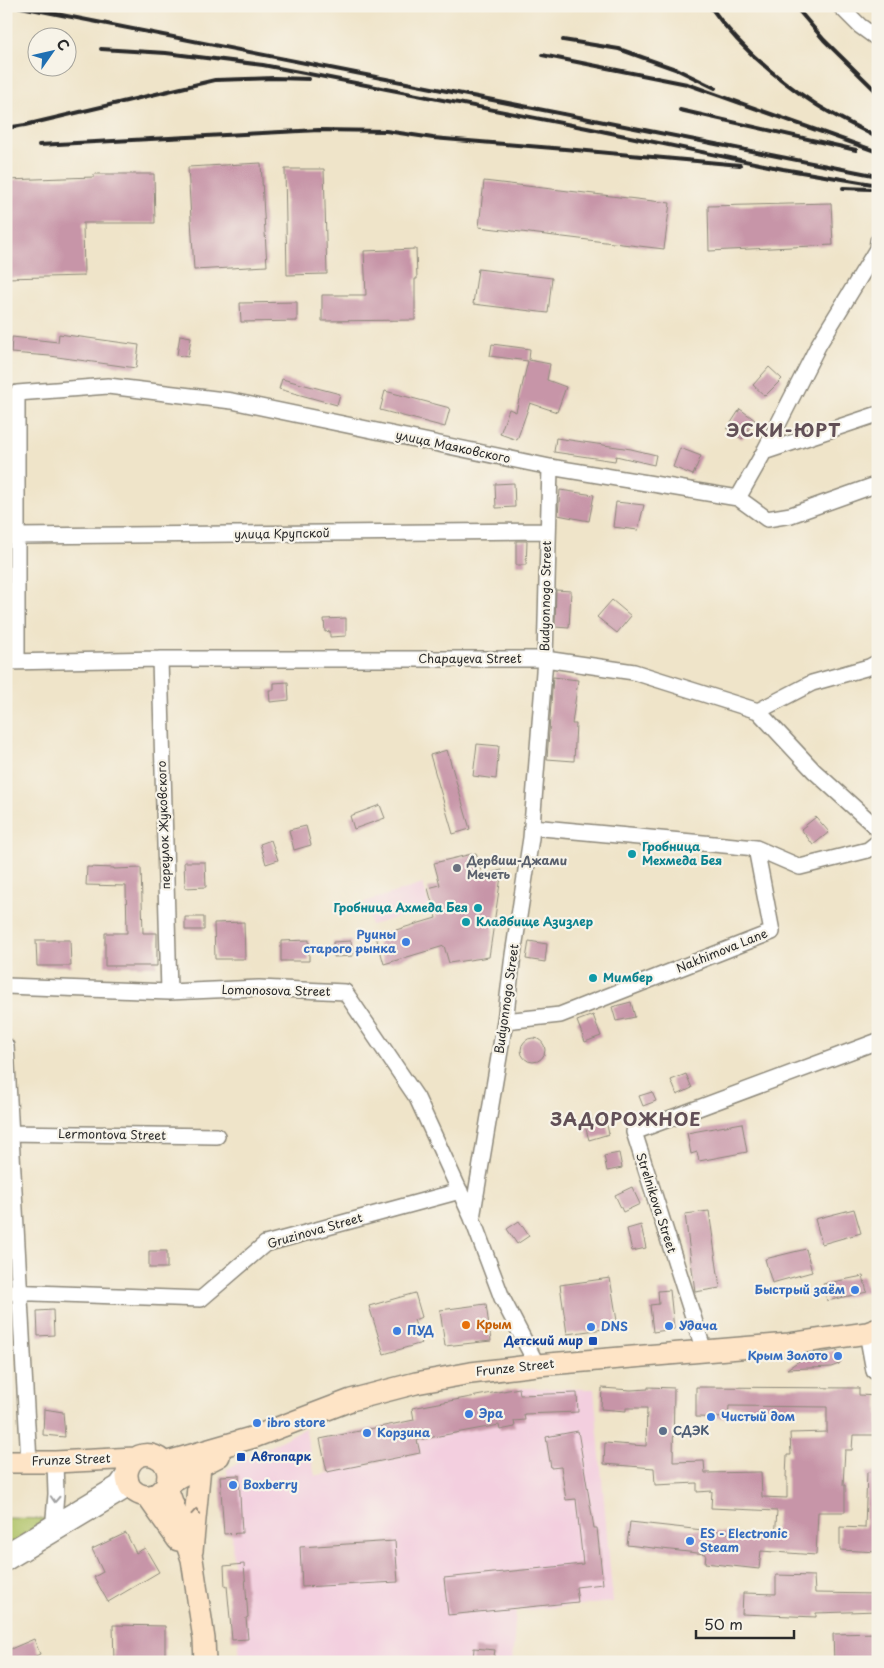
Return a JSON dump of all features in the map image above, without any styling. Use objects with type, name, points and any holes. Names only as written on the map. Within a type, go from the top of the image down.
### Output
[{"type":"main road","name":"Frunze Street","points":[[6,1462],[55,1462],[133,1478],[147,1454],[160,1458],[164,1462],[254,1437],[351,1400],[416,1383],[471,1373],[536,1365],[790,1344],[873,1331]]},
{"type":"main road","points":[[166,1485],[254,1437]]},
{"type":"main road","points":[[133,1478],[160,1493],[166,1485],[169,1473],[164,1462]]},
{"type":"main road","points":[[192,1559],[200,1466]]},
{"type":"main road","points":[[133,1478],[192,1559]]},
{"type":"main road","points":[[166,1485],[192,1559],[204,1639],[205,1662]]},
{"type":"street","points":[[840,6],[860,26],[878,39]]},
{"type":"street","points":[[738,498],[764,452],[819,344],[877,249],[878,241]]},
{"type":"street","name":"улица Маяковского","points":[[17,536],[17,393],[108,386],[232,401],[550,468],[738,498],[767,519],[791,516],[878,484]]},
{"type":"street","points":[[764,452],[878,414]]},
{"type":"street","name":"Budyonnogo Street","points":[[472,1218],[505,1021],[532,827],[545,659],[550,468]]},
{"type":"street","name":"улица Крупской","points":[[17,536],[548,531]]},
{"type":"street","points":[[12,662],[17,536]]},
{"type":"street","name":"Chapayeva Street","points":[[12,662],[160,659],[545,659],[634,672],[758,711],[814,771],[878,829]]},
{"type":"street","name":"переулок Жуковского","points":[[160,659],[169,992]]},
{"type":"street","points":[[758,711],[812,683],[869,667],[878,662]]},
{"type":"street","points":[[532,827],[756,848],[800,867],[868,850],[878,842]]},
{"type":"street","name":"Nakhimova Lane","points":[[505,1021],[560,1015],[772,932],[756,848]]},
{"type":"street","name":"Lomonosova Street","points":[[6,986],[169,992],[259,988],[345,992],[417,1098],[472,1218]]},
{"type":"street","name":"Strelnikova Street","points":[[704,1351],[634,1132],[878,1041]]},
{"type":"street","points":[[6,1046],[13,1292],[28,1462]]},
{"type":"street","name":"Lermontova Street","points":[[9,1133],[217,1136]]},
{"type":"street","name":"Gruzinova Street","points":[[13,1292],[201,1299],[265,1244],[460,1191]]},
{"type":"street","points":[[472,1218],[502,1298],[536,1365]]},
{"type":"street","points":[[873,1331],[874,1371],[878,1371]]},
{"type":"street","points":[[53,1529],[56,1494],[55,1462]]},
{"type":"street","points":[[6,1563],[117,1484],[133,1478]]},
{"type":"street","points":[[6,1551],[53,1529]]},
{"type":"shaded area","name":"Руины старого рынка","points":[[423,884],[430,908],[371,925],[364,902]]},
{"type":"shaded area","points":[[519,1388],[594,1389],[613,1602],[516,1611],[512,1662],[240,1662],[227,1469],[305,1428],[315,1476],[419,1453],[418,1440],[499,1425],[501,1430],[515,1427],[514,1421],[525,1419]]},
{"type":"green space","points":[[6,1518],[58,1519],[6,1548]]},
{"type":"building","points":[[261,163],[267,266],[194,270],[188,167]]},
{"type":"building","points":[[285,169],[324,169],[327,274],[287,275]]},
{"type":"building","points":[[94,174],[154,174],[155,223],[83,223],[84,276],[6,278],[6,180],[94,177]]},
{"type":"building","points":[[484,181],[670,203],[664,249],[479,227]]},
{"type":"building","points":[[831,203],[833,245],[709,251],[708,206]]},
{"type":"building","points":[[416,249],[415,320],[322,321],[322,295],[366,295],[364,251]]},
{"type":"building","points":[[478,269],[552,278],[548,313],[473,304]]},
{"type":"building","points":[[297,302],[297,321],[241,322],[240,303]]},
{"type":"building","points":[[59,334],[139,345],[136,368],[50,356],[11,353],[12,337],[58,342]]},
{"type":"building","points":[[180,335],[191,337],[188,357],[177,355]]},
{"type":"building","points":[[492,344],[530,349],[529,360],[550,364],[547,380],[566,387],[557,412],[530,403],[517,440],[500,434],[509,409],[516,412],[528,361],[490,356]]},
{"type":"building","points":[[769,367],[782,379],[765,396],[753,385]]},
{"type":"building","points":[[282,379],[340,394],[337,405],[279,389]]},
{"type":"building","points":[[385,391],[450,408],[445,427],[380,410]]},
{"type":"building","points":[[740,409],[755,420],[742,439],[727,429]]},
{"type":"building","points":[[556,438],[631,449],[656,455],[654,465],[616,456],[615,461],[554,452]]},
{"type":"building","points":[[680,448],[701,456],[693,475],[673,467]]},
{"type":"building","points":[[514,483],[515,507],[496,508],[495,484]]},
{"type":"building","points":[[560,490],[594,495],[589,521],[558,515]]},
{"type":"building","points":[[616,502],[644,505],[638,530],[613,527]]},
{"type":"building","points":[[516,541],[527,541],[526,565],[516,565]]},
{"type":"building","points":[[556,590],[571,591],[569,628],[555,627]]},
{"type":"building","points":[[612,600],[631,616],[617,633],[597,617]]},
{"type":"building","points":[[346,618],[346,636],[330,637],[330,631],[325,632],[324,619]]},
{"type":"building","points":[[553,677],[578,680],[572,724],[576,724],[574,761],[547,759]]},
{"type":"building","points":[[288,682],[289,700],[270,702],[269,690],[274,690],[274,683]]},
{"type":"building","points":[[477,744],[499,746],[496,779],[473,776]]},
{"type":"building","points":[[447,750],[470,829],[453,834],[430,755]]},
{"type":"building","points":[[380,805],[385,818],[354,829],[350,816]]},
{"type":"building","points":[[816,817],[829,832],[813,845],[801,829]]},
{"type":"building","points":[[306,826],[311,845],[294,850],[289,830]]},
{"type":"building","points":[[271,840],[278,860],[266,864],[260,844]]},
{"type":"building","name":"Кладбище Азизлер","points":[[476,853],[482,875],[502,870],[489,957],[449,963],[444,946],[384,964],[376,936],[436,918],[428,888],[440,885],[434,863]]},
{"type":"building","points":[[184,862],[205,862],[206,887],[185,888]]},
{"type":"building","points":[[87,867],[141,868],[143,933],[157,933],[157,966],[105,966],[105,933],[127,933],[126,886],[86,885]]},
{"type":"building","points":[[185,917],[204,917],[204,930],[185,930]]},
{"type":"building","points":[[244,922],[245,959],[215,959],[214,923]]},
{"type":"building","points":[[36,940],[70,940],[71,966],[37,966]]},
{"type":"building","points":[[309,940],[309,961],[281,961],[281,941]]},
{"type":"building","points":[[351,941],[353,956],[334,957],[333,942]]},
{"type":"building","points":[[529,941],[547,944],[545,962],[526,959]]},
{"type":"building","points":[[631,1002],[635,1017],[616,1021],[612,1007]]},
{"type":"building","points":[[593,1015],[601,1036],[585,1042],[577,1021]]},
{"type":"building","points":[[533,1038],[542,1041],[545,1050],[542,1059],[533,1062],[524,1059],[521,1050],[524,1041]]},
{"type":"building","points":[[686,1074],[692,1088],[677,1095],[671,1080]]},
{"type":"building","points":[[652,1092],[656,1101],[643,1106],[639,1096]]},
{"type":"building","points":[[605,1117],[609,1134],[589,1140],[584,1122]]},
{"type":"building","points":[[742,1123],[747,1152],[699,1161],[697,1152],[691,1154],[687,1133]]},
{"type":"building","points":[[619,1153],[622,1168],[607,1171],[604,1156]]},
{"type":"building","points":[[632,1187],[640,1204],[623,1212],[615,1195]]},
{"type":"building","points":[[854,1209],[861,1233],[822,1244],[815,1219]]},
{"type":"building","points":[[709,1211],[720,1288],[695,1292],[685,1214]]},
{"type":"building","points":[[519,1221],[529,1236],[517,1244],[507,1229]]},
{"type":"building","points":[[641,1225],[646,1248],[632,1251],[627,1229]]},
{"type":"building","points":[[806,1249],[812,1272],[772,1283],[765,1259]]},
{"type":"building","points":[[149,1251],[167,1251],[167,1268],[149,1268]]},
{"type":"building","points":[[863,1276],[867,1292],[827,1301],[823,1284]]},
{"type":"building","points":[[610,1278],[618,1327],[567,1334],[560,1285]]},
{"type":"building","points":[[670,1290],[674,1329],[653,1332],[650,1305],[659,1304],[658,1291]]},
{"type":"building","name":"ПУД","points":[[415,1293],[422,1317],[414,1320],[422,1343],[384,1354],[369,1306]]},
{"type":"building","name":"Крым","points":[[486,1304],[491,1341],[445,1346],[440,1310]]},
{"type":"building","points":[[53,1310],[54,1335],[38,1336],[37,1311]]},
{"type":"building","points":[[837,1350],[841,1355],[839,1364],[831,1367],[787,1369],[808,1355]]},
{"type":"building","points":[[648,1387],[674,1388],[673,1462],[704,1461],[705,1473],[761,1472],[762,1497],[787,1498],[787,1455],[791,1455],[790,1433],[827,1432],[827,1407],[729,1406],[728,1418],[696,1417],[696,1387],[859,1388],[859,1395],[878,1396],[878,1435],[853,1435],[852,1450],[845,1450],[843,1485],[845,1485],[845,1512],[818,1512],[816,1555],[761,1551],[759,1569],[705,1563],[706,1554],[627,1545],[630,1522],[775,1538],[777,1511],[711,1508],[712,1491],[697,1492],[697,1483],[655,1485],[654,1468],[604,1464],[605,1443],[646,1446],[647,1408],[626,1408],[626,1411],[601,1409],[602,1388],[631,1390],[648,1389]]},
{"type":"building","points":[[519,1388],[520,1395],[577,1393],[578,1412],[524,1414],[525,1420],[514,1421],[515,1427],[500,1430],[499,1425],[417,1440],[420,1453],[327,1472],[320,1439],[414,1420],[412,1408]]},
{"type":"building","points":[[44,1409],[63,1412],[65,1437],[43,1435]]},
{"type":"building","points":[[578,1431],[594,1528],[597,1528],[603,1584],[576,1587],[578,1602],[448,1615],[444,1578],[583,1564],[576,1499],[566,1500],[561,1467],[551,1468],[546,1437]]},
{"type":"building","points":[[867,1472],[878,1473],[878,1552],[840,1550],[840,1527],[865,1528]]},
{"type":"building","points":[[239,1475],[242,1533],[224,1534],[220,1476]]},
{"type":"building","points":[[126,1533],[136,1553],[145,1548],[159,1572],[108,1602],[94,1577],[103,1572],[92,1549]]},
{"type":"building","points":[[395,1541],[398,1582],[302,1587],[300,1547]]},
{"type":"building","points":[[244,1564],[248,1639],[232,1640],[224,1566]]},
{"type":"building","points":[[776,1575],[814,1576],[815,1593],[878,1594],[878,1611],[816,1613],[816,1617],[742,1614],[743,1593],[776,1594]]},
{"type":"building","points":[[113,1625],[165,1626],[165,1662],[114,1662]]},
{"type":"building","points":[[878,1633],[878,1662],[834,1662],[833,1634]]},
{"type":"building","points":[[34,1639],[40,1654],[22,1662],[6,1662],[6,1651]]},
{"type":"building","points":[[474,1648],[495,1650],[493,1662],[473,1662]]},
{"type":"railway","points":[[16,6],[878,176]]},
{"type":"railway","points":[[710,6],[745,48],[773,73],[824,109],[878,138]]},
{"type":"railway","points":[[795,6],[824,40],[878,93]]},
{"type":"railway","points":[[563,40],[619,49],[678,70],[715,88]]},
{"type":"railway","points":[[101,49],[166,53],[263,65],[587,128],[783,169],[878,185]]},
{"type":"railway","points":[[542,55],[687,84],[878,152]]},
{"type":"railway","points":[[6,128],[215,80],[309,79]]},
{"type":"railway","points":[[680,110],[856,150]]},
{"type":"railway","points":[[39,145],[319,130],[386,131],[433,138],[740,165]]},
{"type":"railway","points":[[843,188],[870,189]]},
{"type":"place","name":"Гробница Мехмеда Бея","points":[[632,854]]},
{"type":"place","name":"Дервиш-Джами Мечеть","points":[[457,868]]},
{"type":"place","name":"Гробница Ахмеда Бея","points":[[478,908]]},
{"type":"place","name":"Кладбище Азизлер","points":[[466,922]]},
{"type":"place","name":"Руины старого рынка","points":[[406,942]]},
{"type":"place","name":"Мимбер","points":[[593,978]]},
{"type":"place","name":"Быстрый заём","points":[[855,1290]]},
{"type":"place","name":"Крым","points":[[466,1325]]},
{"type":"place","name":"Удача","points":[[669,1326]]},
{"type":"place","name":"DNS","points":[[591,1327]]},
{"type":"place","name":"ПУД","points":[[397,1331]]},
{"type":"place","name":"Детский мир","points":[[593,1341]]},
{"type":"place","name":"Крым Золото","points":[[838,1356]]},
{"type":"place","name":"Эра","points":[[469,1414]]},
{"type":"place","name":"Чистый дом","points":[[711,1417]]},
{"type":"place","name":"ibro store","points":[[257,1423]]},
{"type":"place","name":"СДЭК","points":[[663,1431]]},
{"type":"place","name":"Корзина","points":[[367,1433]]},
{"type":"place","name":"Автопарк","points":[[241,1457]]},
{"type":"place","name":"Boxberry","points":[[233,1485]]},
{"type":"place","name":"ES - Electronic Steam","points":[[690,1541]]},
{"type":"district","name":"ЭСКИ-ЮРТ","points":[[784,431]]},
{"type":"district","name":"ЗАДОРОЖНОЕ","points":[[626,1120]]}]
